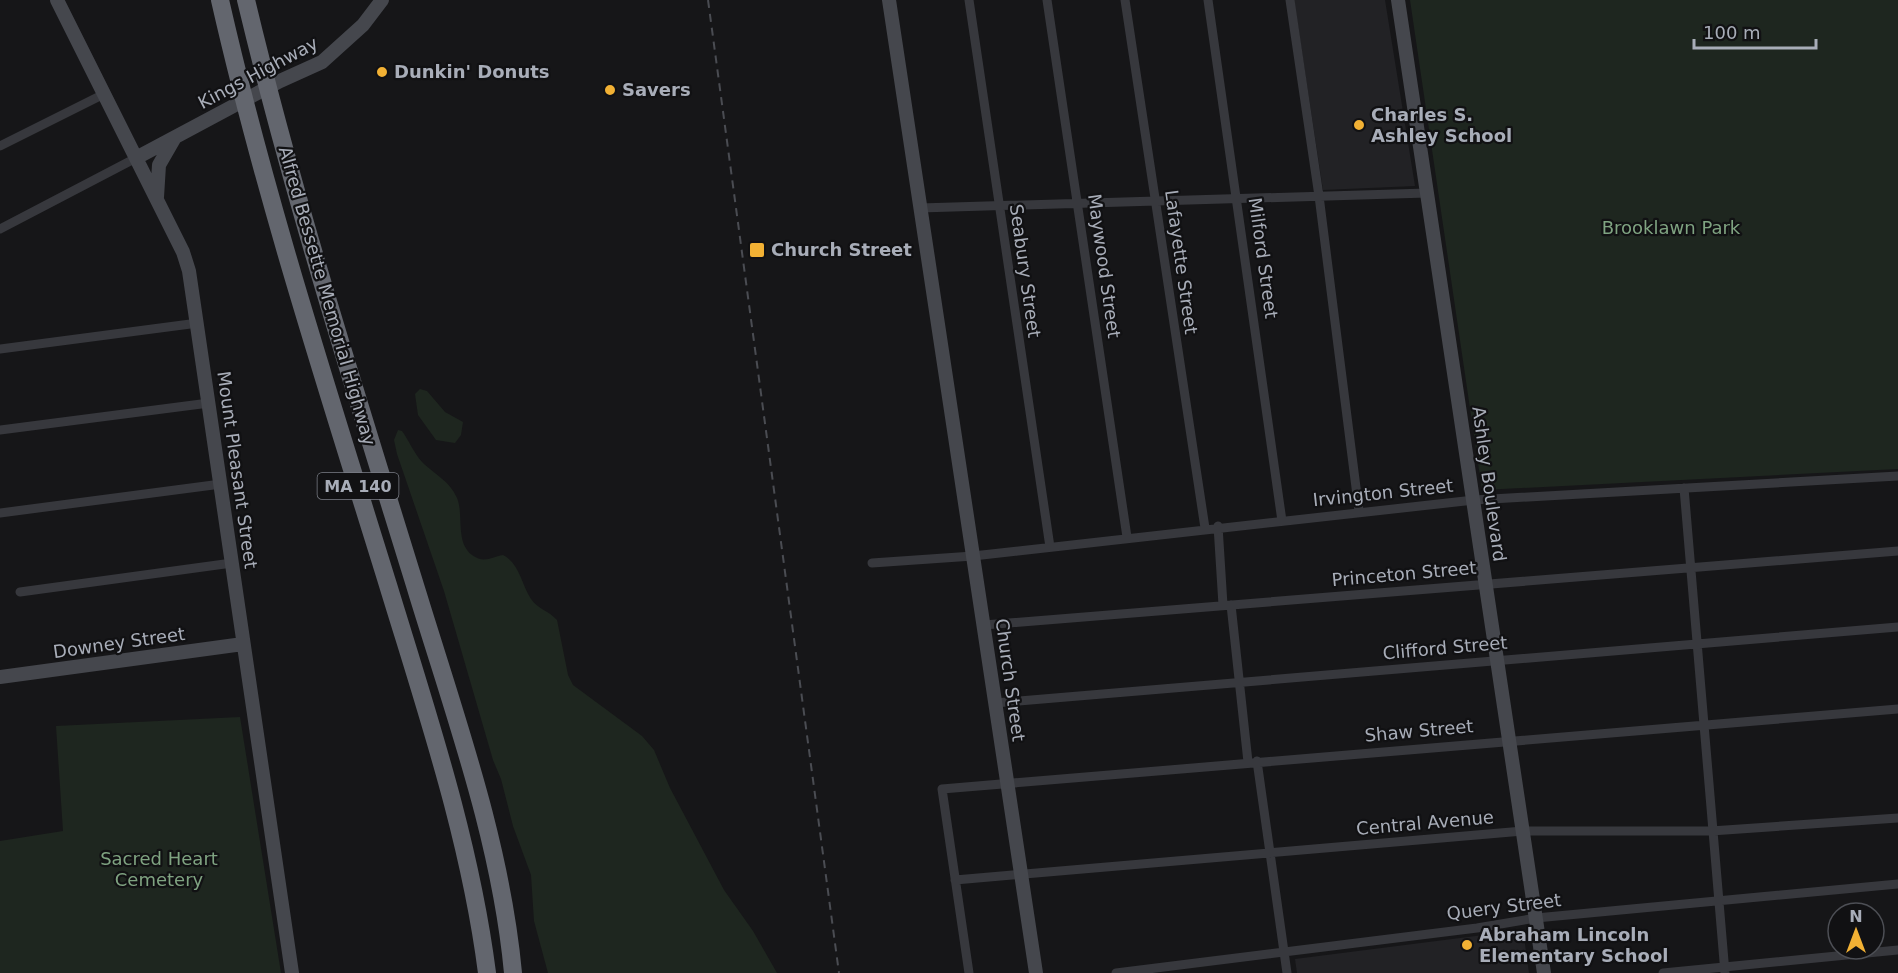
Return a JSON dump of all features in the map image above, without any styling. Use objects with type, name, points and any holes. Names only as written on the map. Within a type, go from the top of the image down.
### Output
[{"type":"highway","points":[[212,0],[235,66]]},
{"type":"highway","name":"Alfred Bessette Memorial Highway","points":[[220,0],[235,66],[303,311],[444,766],[471,876],[487,973]]},
{"type":"highway","name":"Alfred Bessette Memorial Highway","points":[[248,0],[255,38],[319,274],[479,797],[501,891],[513,973]]},
{"type":"main road","name":"Mount Pleasant Street","points":[[57,0],[186,261],[198,323],[292,973]]},
{"type":"main road","name":"Kings Highway","points":[[136,158],[280,81],[322,62],[369,18],[382,0]]},
{"type":"main road","name":"Church Street","points":[[889,0],[1036,973]]},
{"type":"main road","name":"Ashley Boulevard","points":[[1398,0],[1544,973]]},
{"type":"main road","points":[[157,201],[159,165],[175,137]]},
{"type":"main road","name":"Downey Street","points":[[0,677],[243,644]]},
{"type":"street","name":"Seabury Street","points":[[969,0],[1050,547]]},
{"type":"street","name":"Maywood Street","points":[[1047,0],[1127,537]]},
{"type":"street","name":"Lafayette Street","points":[[1125,0],[1205,528]]},
{"type":"street","name":"Milford Street","points":[[1208,0],[1282,520]]},
{"type":"street","points":[[1290,0],[1319,196],[1359,511]]},
{"type":"street","points":[[0,146],[104,94]]},
{"type":"street","points":[[0,228],[136,158]]},
{"type":"street","points":[[920,208],[1427,193]]},
{"type":"street","points":[[0,349],[198,323]]},
{"type":"street","points":[[0,430],[209,403]]},
{"type":"street","name":"Irvington Street","points":[[872,563],[1050,547],[1218,526],[1474,500],[1898,476]]},
{"type":"street","points":[[0,513],[221,484]]},
{"type":"street","points":[[1684,488],[1724,970]]},
{"type":"street","points":[[1218,526],[1238,682],[1270,852],[1287,973]]},
{"type":"street","name":"Princeton Street","points":[[984,625],[1898,551]]},
{"type":"street","points":[[20,592],[232,563]]},
{"type":"street","name":"Clifford Street","points":[[995,703],[1898,627]]},
{"type":"street","name":"Shaw Street","points":[[955,880],[942,789],[1252,761],[1898,709]]},
{"type":"street","name":"Central Avenue","points":[[955,880],[1523,831],[1711,831],[1898,818]]},
{"type":"street","points":[[955,880],[969,973]]},
{"type":"street","name":"Query Street","points":[[1116,973],[1478,928],[1536,918],[1718,903],[1898,884]]},
{"type":"street","points":[[1663,973],[1724,970],[1898,950]]},
{"type":"shaded area","name":"Charles S. Ashley School","points":[[1294,0],[1385,0],[1415,186],[1323,190]]},
{"type":"shaded area","name":"Abraham Lincoln Elementary School","points":[[1523,930],[1529,973],[1297,973],[1295,959]]},
{"type":"green space","name":"Brooklawn Park","points":[[1410,0],[1898,0],[1898,469],[1482,490]]},
{"type":"green space","points":[[420,389],[427,391],[445,412],[463,422],[461,435],[455,443],[436,440],[418,415],[415,394]]},
{"type":"green space","points":[[398,430],[402,431],[422,462],[446,482],[454,492],[459,505],[463,543],[467,550],[480,559],[503,555],[509,559],[517,569],[531,599],[557,620],[568,675],[573,685],[642,736],[654,750],[670,788],[724,890],[753,931],[777,973],[548,973],[534,921],[531,875],[513,826],[444,591],[397,454],[394,440]]},
{"type":"green space","name":"Sacred Heart Cemetery","points":[[240,717],[281,973],[0,973],[0,841],[63,831],[56,726]]},
{"type":"railway","points":[[708,0],[839,973]]},
{"type":"place","name":"Dunkin' Donuts","points":[[382,72]]},
{"type":"place","name":"Savers","points":[[610,90]]},
{"type":"place","name":"Charles S. Ashley School","points":[[1359,125]]},
{"type":"place","name":"Church Street","points":[[757,250]]},
{"type":"place","name":"Abraham Lincoln Elementary School","points":[[1467,945]]}]
